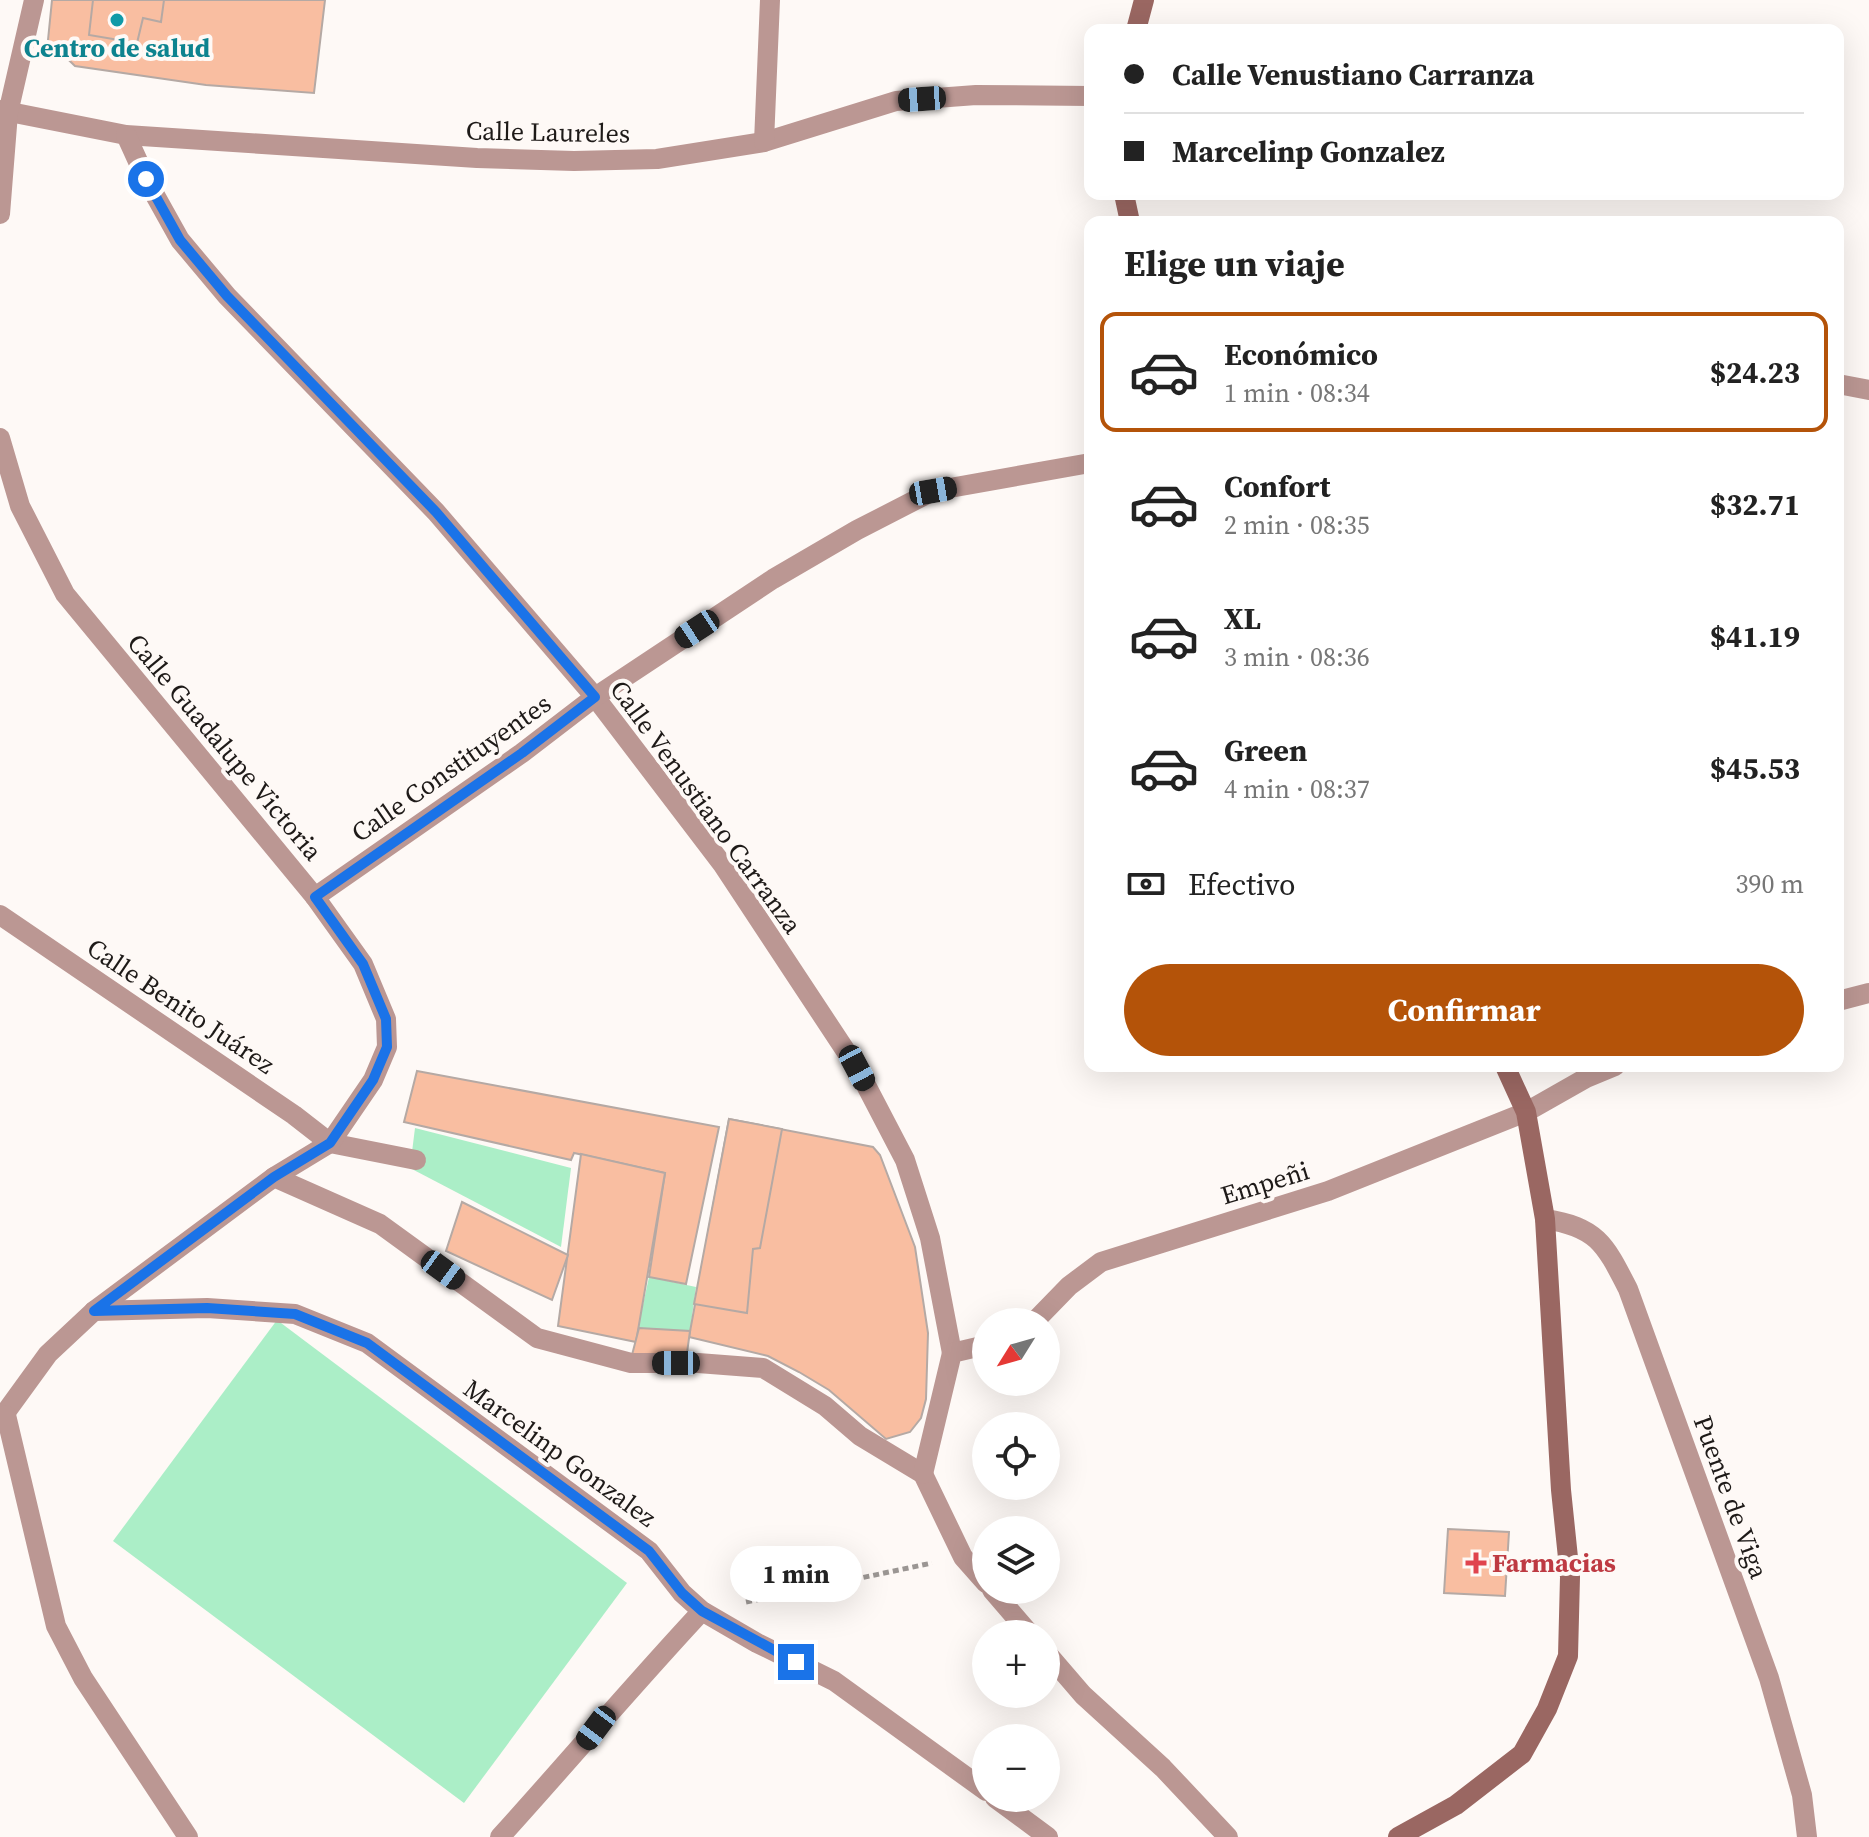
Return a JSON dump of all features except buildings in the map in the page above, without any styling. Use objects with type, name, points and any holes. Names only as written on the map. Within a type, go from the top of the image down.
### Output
[{"type":"main road","points":[[1138,24],[1144,0]]},
{"type":"main road","points":[[1398,1837],[1456,1805],[1522,1754],[1547,1709],[1568,1656],[1570,1577],[1561,1490],[1545,1219],[1526,1112],[1508,1072]]},
{"type":"street","points":[[0,214],[4,112],[34,0]]},
{"type":"street","points":[[764,142],[770,0]]},
{"type":"street","name":"Calle Laureles","points":[[4,112],[126,135],[477,158],[574,161],[657,159],[764,142],[896,101],[976,95],[1084,96]]},
{"type":"street","name":"Calle Venustiano Carranza","points":[[126,135],[180,240],[227,296],[436,512],[595,697],[723,865],[857,1068],[905,1160],[930,1238],[952,1353]]},
{"type":"street","points":[[1844,385],[1869,390]]},
{"type":"street","name":"Calle Guadalupe Victoria","points":[[0,438],[20,506],[65,594],[315,897],[363,964],[386,1019],[387,1047],[373,1080],[330,1143],[274,1177],[94,1311],[48,1354],[3,1417],[56,1626],[83,1678],[188,1837]]},
{"type":"street","name":"Calle Constituyentes","points":[[315,897],[522,753],[595,697],[773,579],[857,530],[933,491],[1084,464]]},
{"type":"street","name":"Calle Benito Juárez","points":[[0,915],[294,1115],[330,1143]]},
{"type":"street","points":[[1844,999],[1869,993]]},
{"type":"street","name":"Empeñi","points":[[1048,1308],[1069,1286],[1101,1262],[1328,1191],[1526,1112],[1585,1072]]},
{"type":"street","points":[[330,1143],[416,1160]]},
{"type":"street","points":[[274,1177],[380,1224],[537,1338],[631,1363],[698,1363],[763,1368],[825,1406],[860,1436],[923,1474],[963,1557],[972,1567]]},
{"type":"street","name":"Puente de Viga","points":[[1545,1219],[1575,1223],[1595,1237],[1610,1253],[1628,1289],[1769,1678],[1802,1795],[1807,1837]]},
{"type":"street","name":"Marcelinp Gonzalez","points":[[94,1311],[207,1308],[295,1314],[367,1343],[649,1551],[682,1593],[702,1611],[757,1643],[834,1681],[972,1781]]},
{"type":"street","points":[[923,1474],[952,1353],[972,1348]]},
{"type":"street","points":[[1004,1604],[1018,1620]]},
{"type":"street","points":[[500,1837],[584,1744],[608,1712],[702,1611]]},
{"type":"street","points":[[1060,1668],[1083,1695],[1163,1768],[1228,1837]]},
{"type":"street","points":[[1014,1812],[1048,1837]]},
{"type":"path","points":[[702,1611],[963,1557]]},
{"type":"green space","points":[[415,1128],[571,1168],[561,1247],[410,1168]]},
{"type":"green space","points":[[649,1277],[696,1287],[687,1353],[632,1355]]},
{"type":"green space","points":[[277,1320],[627,1583],[464,1803],[113,1541]]},
{"type":"place","name":"Centro de salud","points":[[117,20]]},
{"type":"place","name":"Farmacias","points":[[1476,1563]]},
{"type":"route","points":[[146,179],[180,240],[227,296],[436,512],[595,697],[522,753],[315,897],[363,964],[386,1019],[387,1047],[373,1080],[330,1143],[274,1177],[94,1311],[207,1308],[295,1314],[367,1343],[649,1551],[682,1593],[702,1611],[796,1662]]}]
